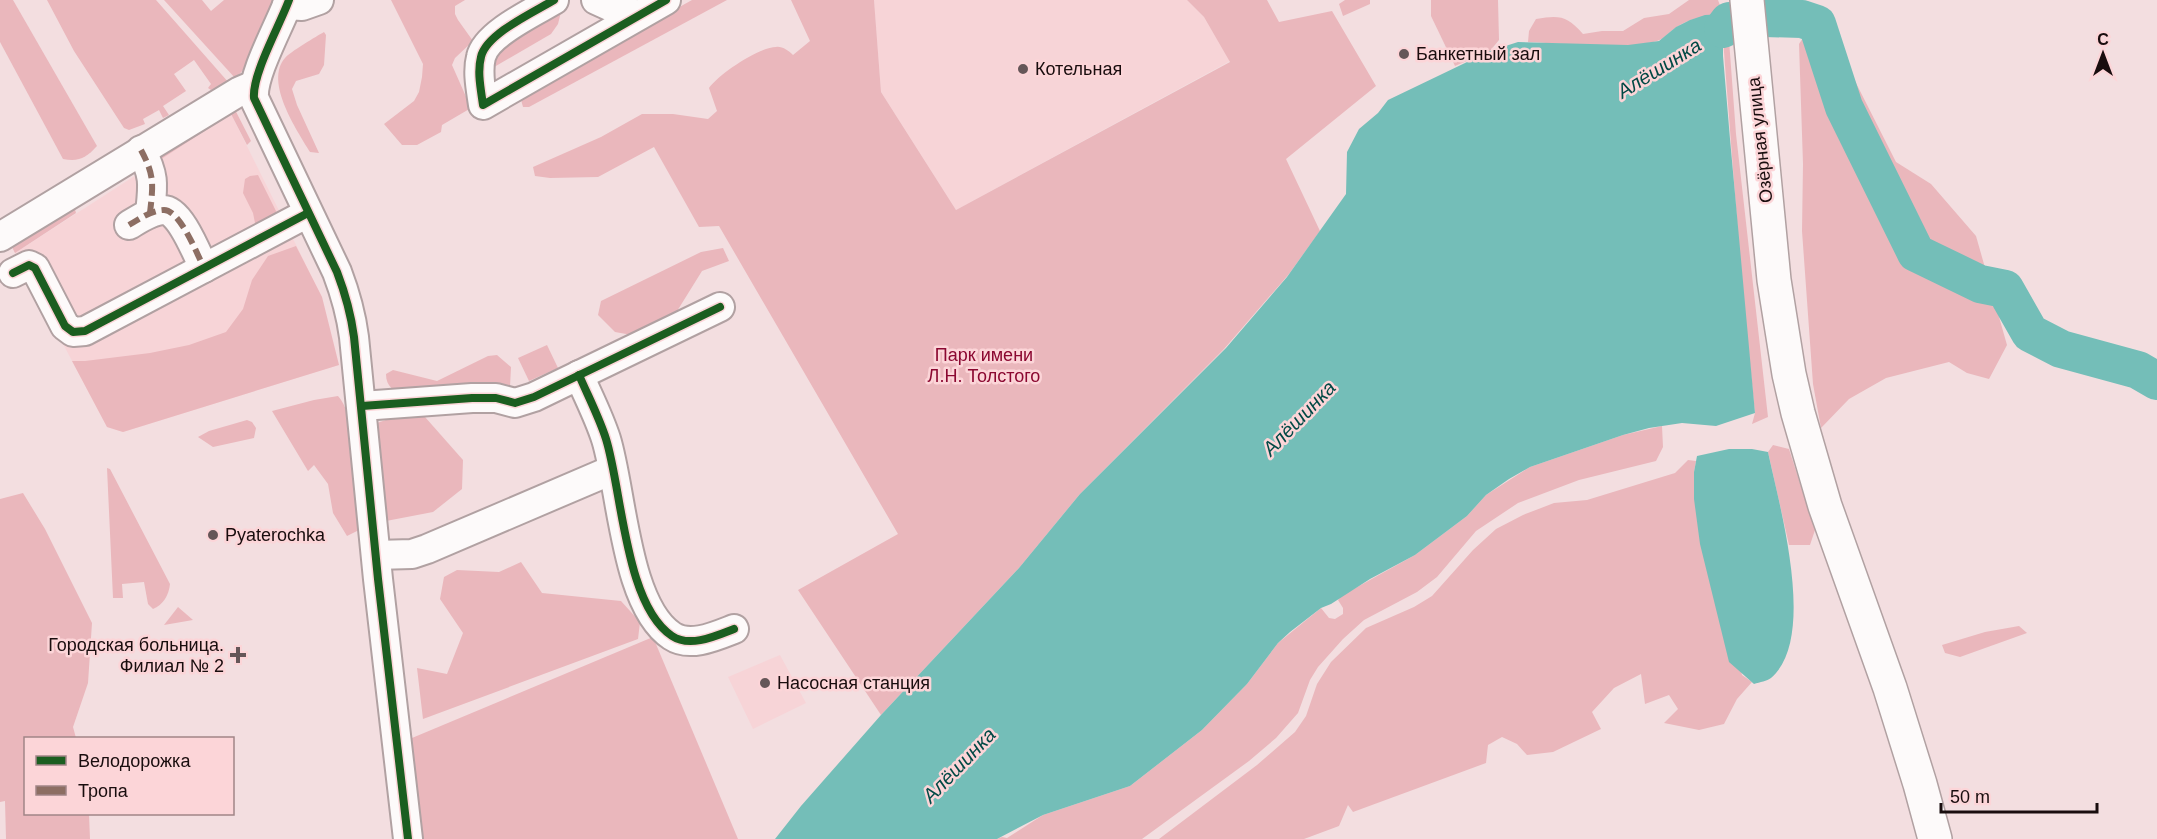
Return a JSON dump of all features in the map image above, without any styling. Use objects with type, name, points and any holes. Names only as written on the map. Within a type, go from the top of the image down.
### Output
[{"type":"main road","name":"Озёрная улица","points":[[1747,0],[1774,280],[1789,374],[1803,437],[1825,506],[1890,688],[1935,839]]},
{"type":"street","points":[[319,0],[302,6],[288,2],[254,85],[255,102],[345,293],[354,337],[362,406],[376,555],[408,839]]},
{"type":"street","points":[[554,0],[485,46],[480,61],[483,105],[666,0]]},
{"type":"street","points":[[596,0],[618,10],[639,15]]},
{"type":"street","points":[[0,237],[141,150],[254,85]]},
{"type":"street","points":[[141,150],[149,166],[153,184],[139,219],[167,210],[176,215],[204,268]]},
{"type":"street","points":[[13,273],[29,265],[35,267],[64,326],[73,332],[85,331],[308,213]]},
{"type":"street","points":[[362,406],[472,398],[496,398],[515,403],[534,397],[720,307]]},
{"type":"street","points":[[579,375],[606,439],[624,532],[635,573],[657,623],[674,638],[690,641],[706,639],[734,629]]},
{"type":"street","points":[[376,555],[412,554],[428,549],[612,470]]},
{"type":"shaded area","points":[[874,0],[1187,0],[1204,17],[1230,61],[956,210],[881,92]]},
{"type":"shaded area","points":[[231,114],[322,297],[339,365],[123,432],[107,427],[15,253]]},
{"type":"shaded area","points":[[780,655],[806,703],[753,729],[728,677]]},
{"type":"green space","points":[[0,0],[13,0],[97,146],[86,156],[74,160],[63,159],[0,42]]},
{"type":"green space","points":[[47,0],[156,0],[229,83],[211,90],[208,88],[211,84],[194,60],[174,74],[186,91],[163,106],[169,115],[163,118],[159,110],[143,119],[145,124],[129,130],[124,128],[74,51]]},
{"type":"green space","points":[[164,0],[202,0],[211,11],[224,0],[272,0],[254,53],[242,72],[235,78]]},
{"type":"green space","points":[[391,0],[465,0],[455,6],[455,14],[473,41],[455,58],[452,65],[471,108],[442,125],[441,132],[417,145],[402,145],[384,124],[414,101],[419,92],[423,64]]},
{"type":"green space","points":[[692,0],[727,0],[529,107],[523,107],[520,96]]},
{"type":"green space","name":"Парк имени Л.Н. Толстого","points":[[791,0],[874,0],[881,92],[956,210],[1230,62],[1204,17],[1187,0],[1267,0],[1279,22],[1332,11],[1376,86],[1286,159],[1320,231],[1289,274],[1224,349],[1080,494],[1019,568],[881,715],[798,590],[898,534],[719,226],[699,227],[654,147],[598,177],[535,176],[533,167],[601,137],[642,114],[673,114],[708,119],[717,111],[709,88],[730,69],[750,56],[769,48],[781,47],[793,55],[810,41]]},
{"type":"green space","points":[[1345,0],[1370,0],[1370,4],[1343,16],[1339,4]]},
{"type":"green space","points":[[1431,0],[1498,0],[1499,40],[1490,51],[1455,66],[1431,16]]},
{"type":"green space","points":[[1689,0],[1718,0],[1723,14],[1692,19],[1675,28],[1660,40],[1643,44],[1593,46],[1528,42],[1529,31],[1536,19],[1562,18],[1583,34],[1623,31],[1644,18],[1669,14]]},
{"type":"green space","points":[[561,12],[558,24],[551,34],[489,70],[487,52]]},
{"type":"green space","points":[[1820,12],[1896,162],[1931,184],[1976,236],[2007,345],[1989,379],[1967,373],[1949,362],[1886,378],[1849,399],[1821,428],[1813,384],[1802,231],[1803,164],[1799,44]]},
{"type":"green space","points":[[324,32],[326,35],[324,65],[319,74],[296,81],[292,89],[319,153],[310,152],[291,119],[280,92],[278,80],[285,58]]},
{"type":"green space","points":[[1723,39],[1729,40],[1736,134],[1768,417],[1752,424],[1755,413],[1742,286]]},
{"type":"green space","points":[[230,100],[251,141],[247,145],[231,114],[152,165],[145,152]]},
{"type":"green space","points":[[137,165],[74,206],[76,213],[15,253],[12,247],[13,240]]},
{"type":"green space","points":[[258,175],[281,221],[257,233],[253,213],[243,193],[245,179]]},
{"type":"green space","points":[[296,246],[322,297],[339,365],[123,432],[107,427],[72,361],[150,353],[189,345],[226,332],[243,309],[252,280],[268,256]]},
{"type":"green space","points":[[723,248],[729,261],[702,271],[674,316],[632,335],[615,332],[598,315],[601,301],[701,252]]},
{"type":"green space","points":[[547,345],[558,368],[529,381],[518,358]]},
{"type":"green space","points":[[497,355],[511,367],[510,387],[405,396],[391,388],[386,378],[386,374],[393,370],[437,381],[488,356]]},
{"type":"green space","points":[[338,396],[345,406],[348,419],[359,530],[347,536],[333,513],[328,484],[314,465],[308,471],[272,411]]},
{"type":"green space","points":[[409,412],[425,417],[463,460],[462,489],[433,512],[386,521],[377,423]]},
{"type":"green space","points":[[247,420],[252,422],[256,428],[254,438],[213,447],[198,437],[209,431]]},
{"type":"green space","points":[[1662,426],[1663,447],[1656,461],[1579,480],[1518,503],[1476,531],[1437,577],[1417,592],[1364,620],[1343,639],[1318,667],[1310,680],[1298,713],[1276,738],[1249,761],[1142,839],[997,839],[1007,838],[1043,815],[1130,786],[1202,730],[1247,684],[1278,643],[1321,608],[1329,618],[1335,619],[1343,614],[1343,608],[1338,600],[1341,596],[1415,555],[1467,516],[1486,495],[1530,467],[1623,435]]},
{"type":"green space","points":[[1773,445],[1789,449],[1815,530],[1810,545],[1789,545],[1768,452]]},
{"type":"green space","points":[[1688,460],[1696,461],[1694,472],[1742,675],[1752,682],[1737,699],[1724,724],[1699,730],[1664,723],[1678,709],[1669,695],[1645,704],[1641,674],[1614,688],[1592,712],[1601,729],[1553,752],[1527,755],[1517,744],[1502,737],[1488,745],[1486,763],[1353,812],[1348,805],[1339,826],[1304,839],[1159,839],[1257,765],[1295,732],[1306,716],[1317,684],[1331,662],[1366,628],[1414,607],[1432,596],[1473,550],[1496,529],[1554,503],[1587,500],[1675,473]]},
{"type":"green space","points":[[107,468],[110,469],[170,584],[165,599],[153,609],[148,604],[144,582],[122,584],[123,598],[113,598]]},
{"type":"green space","points":[[23,493],[45,529],[92,623],[88,683],[73,727],[76,737],[24,737],[24,815],[89,815],[90,839],[6,839],[5,801],[0,802],[0,499]]},
{"type":"green space","points":[[521,562],[542,593],[621,601],[640,622],[638,639],[423,719],[417,668],[447,674],[463,633],[440,599],[444,577],[457,570],[499,572]]},
{"type":"green space","points":[[178,607],[193,620],[164,625]]},
{"type":"green space","points":[[2019,626],[2027,633],[1960,657],[1945,653],[1942,645],[1985,632]]},
{"type":"green space","points":[[653,637],[738,839],[421,839],[412,738]]},
{"type":"water","points":[[1723,14],[1723,56],[1755,413],[1716,426],[1682,423],[1649,428],[1530,467],[1509,479],[1486,495],[1467,516],[1415,555],[1321,608],[1290,632],[1278,643],[1247,684],[1202,730],[1130,786],[1043,815],[997,839],[775,839],[881,715],[1019,568],[1080,494],[1226,348],[1287,277],[1346,194],[1347,152],[1359,129],[1378,113],[1388,100],[1490,51],[1518,42],[1628,45],[1659,41],[1676,27],[1690,20],[1705,15]]},
{"type":"water","points":[[1729,449],[1768,452],[1780,504],[1791,570],[1794,603],[1792,633],[1785,659],[1771,678],[1754,684],[1729,662],[1700,544],[1694,499],[1694,472],[1697,456]]},
{"type":"waterway","name":"Алёшинка","points":[[1765,18],[1802,19],[1817,24],[1844,107],[1916,253],[1980,284],[2005,289],[2030,333],[2061,349],[2138,370],[2157,381]]},
{"type":"waterway","name":"Алёшинка","points":[[1723,29],[1729,21]]},
{"type":"marked path","points":[[141,150],[149,167],[152,181],[150,213]]},
{"type":"marked path","points":[[129,225],[155,212],[164,210],[170,212],[182,225],[204,268]]},
{"type":"cycle path","points":[[289,0],[257,76],[254,98],[337,272],[351,320],[408,839]]},
{"type":"cycle path","points":[[554,0],[512,24],[485,48],[479,69],[483,105],[666,0]]},
{"type":"cycle path","points":[[13,273],[29,265],[35,268],[65,326],[73,332],[85,331],[308,213]]},
{"type":"cycle path","points":[[362,406],[472,398],[496,398],[515,403],[534,397],[720,307]]},
{"type":"cycle path","points":[[579,375],[606,439],[627,545],[644,599],[656,621],[672,636],[687,641],[703,640],[734,629]]},
{"type":"place","name":"Банкетный зал","points":[[1404,54]]},
{"type":"place","name":"Котельная","points":[[1023,69]]},
{"type":"place","name":"Pyaterochka","points":[[213,535]]},
{"type":"place","name":"Городская больница. Филиал № 2","points":[[238,655]]},
{"type":"place","name":"Насосная станция","points":[[765,683]]}]
